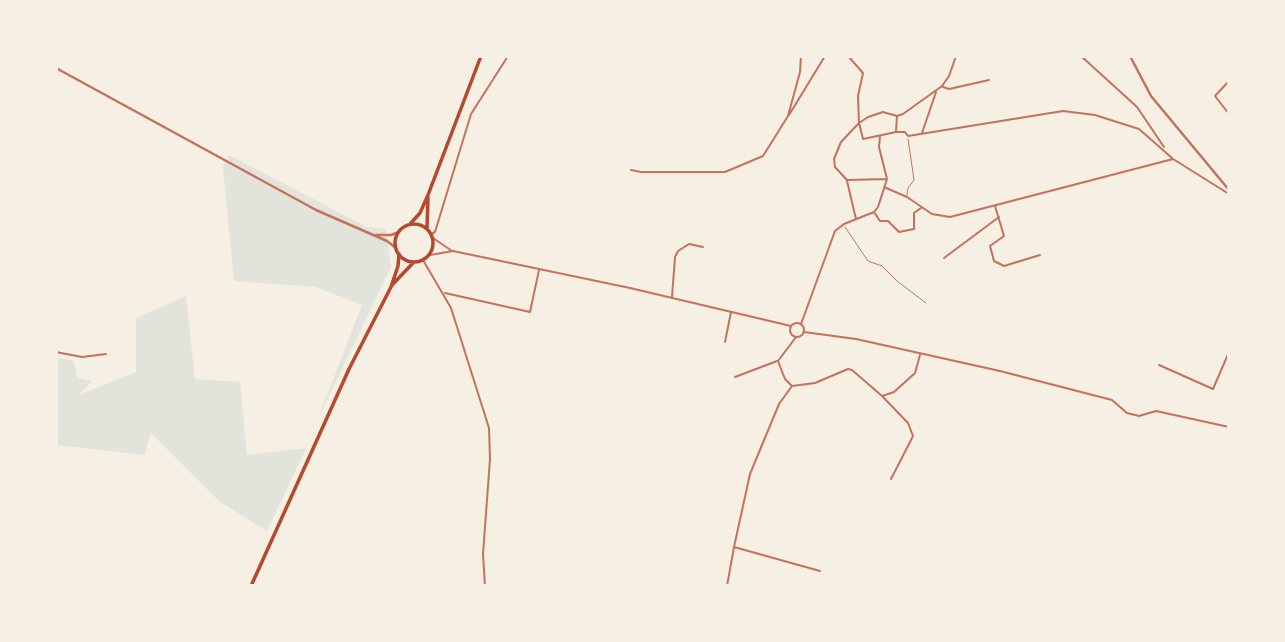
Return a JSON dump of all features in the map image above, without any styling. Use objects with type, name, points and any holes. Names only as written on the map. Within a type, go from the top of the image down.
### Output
[{"type":"main road","points":[[251,586],[341,388],[391,287],[398,267],[398,232],[410,225],[420,213],[481,56]]},
{"type":"main road","points":[[427,229],[428,195]]},
{"type":"main road","points":[[391,287],[405,269],[422,260],[432,250],[432,236],[427,229],[410,225]]},
{"type":"main road","points":[[398,254],[403,259],[414,262]]},
{"type":"street","points":[[508,56],[471,114],[432,236],[439,244],[453,251],[791,326],[801,324]]},
{"type":"street","points":[[788,116],[802,56]]},
{"type":"street","points":[[631,170],[725,172],[764,156],[825,56]]},
{"type":"street","points":[[848,56],[863,73],[858,96],[859,123],[863,139],[896,132],[905,132],[908,136],[922,134],[1063,110],[1118,120],[1139,129],[1172,159],[1229,192]]},
{"type":"street","points":[[856,219],[847,180],[835,167],[834,159],[841,142],[868,117],[886,113],[897,116],[902,114],[942,86],[949,76],[956,56]]},
{"type":"street","points":[[1081,56],[1137,107],[1160,138],[1165,150]]},
{"type":"street","points":[[1130,56],[1151,96],[1227,183],[1229,192]]},
{"type":"street","points":[[56,68],[334,219],[373,234],[396,248]]},
{"type":"street","points":[[942,86],[949,89],[989,80]]},
{"type":"street","points":[[1229,81],[1215,96],[1229,114]]},
{"type":"street","points":[[922,134],[937,89]]},
{"type":"street","points":[[896,132],[897,116]]},
{"type":"street","points":[[804,332],[801,324],[835,231],[844,224],[874,212],[878,207],[887,179],[879,147],[880,136]]},
{"type":"street","points":[[884,187],[907,197],[932,214],[950,217],[1172,159]]},
{"type":"street","points":[[847,180],[887,179]]},
{"type":"street","points":[[995,205],[1004,236],[990,246],[993,261],[1004,265],[1040,255]]},
{"type":"street","points":[[874,212],[880,221],[888,221],[899,232],[914,229],[914,213],[921,208]]},
{"type":"street","points":[[944,258],[999,217]]},
{"type":"street","points":[[373,234],[391,235],[398,232]]},
{"type":"street","points":[[673,298],[675,257],[678,251],[689,244],[703,247]]},
{"type":"street","points":[[429,254],[453,251]]},
{"type":"street","points":[[422,260],[451,308],[489,428],[490,459],[482,554],[485,586]]},
{"type":"street","points":[[443,293],[530,312],[540,269]]},
{"type":"street","points":[[725,342],[731,311]]},
{"type":"street","points":[[791,326],[791,333],[796,337]]},
{"type":"street","points":[[734,377],[778,361],[796,337],[804,332],[856,339],[1100,396],[1112,400],[1127,413],[1139,416],[1156,411],[1229,427]]},
{"type":"street","points":[[56,352],[88,357],[106,354]]},
{"type":"street","points":[[1159,365],[1213,389],[1229,352]]},
{"type":"street","points":[[882,396],[894,392],[915,373],[920,355]]},
{"type":"street","points":[[778,361],[785,379],[792,386]]},
{"type":"street","points":[[727,586],[750,474],[779,404],[792,386],[814,383],[848,369],[882,396],[908,423],[913,436],[891,480]]},
{"type":"street","points":[[734,547],[820,571]]},
{"type":"lane","points":[[907,197],[908,188],[914,180],[908,136]]},
{"type":"lane","points":[[844,224],[868,261],[882,266],[926,303]]},
{"type":"shaded area","points":[[229,155],[367,227],[386,229],[391,267],[317,421],[362,305],[316,287],[234,281],[223,167]]},
{"type":"shaded area","points":[[186,296],[195,379],[240,382],[247,455],[306,448],[267,531],[219,501],[151,433],[144,455],[56,445],[56,357],[74,361],[77,378],[92,381],[79,395],[136,372],[136,318]]}]
